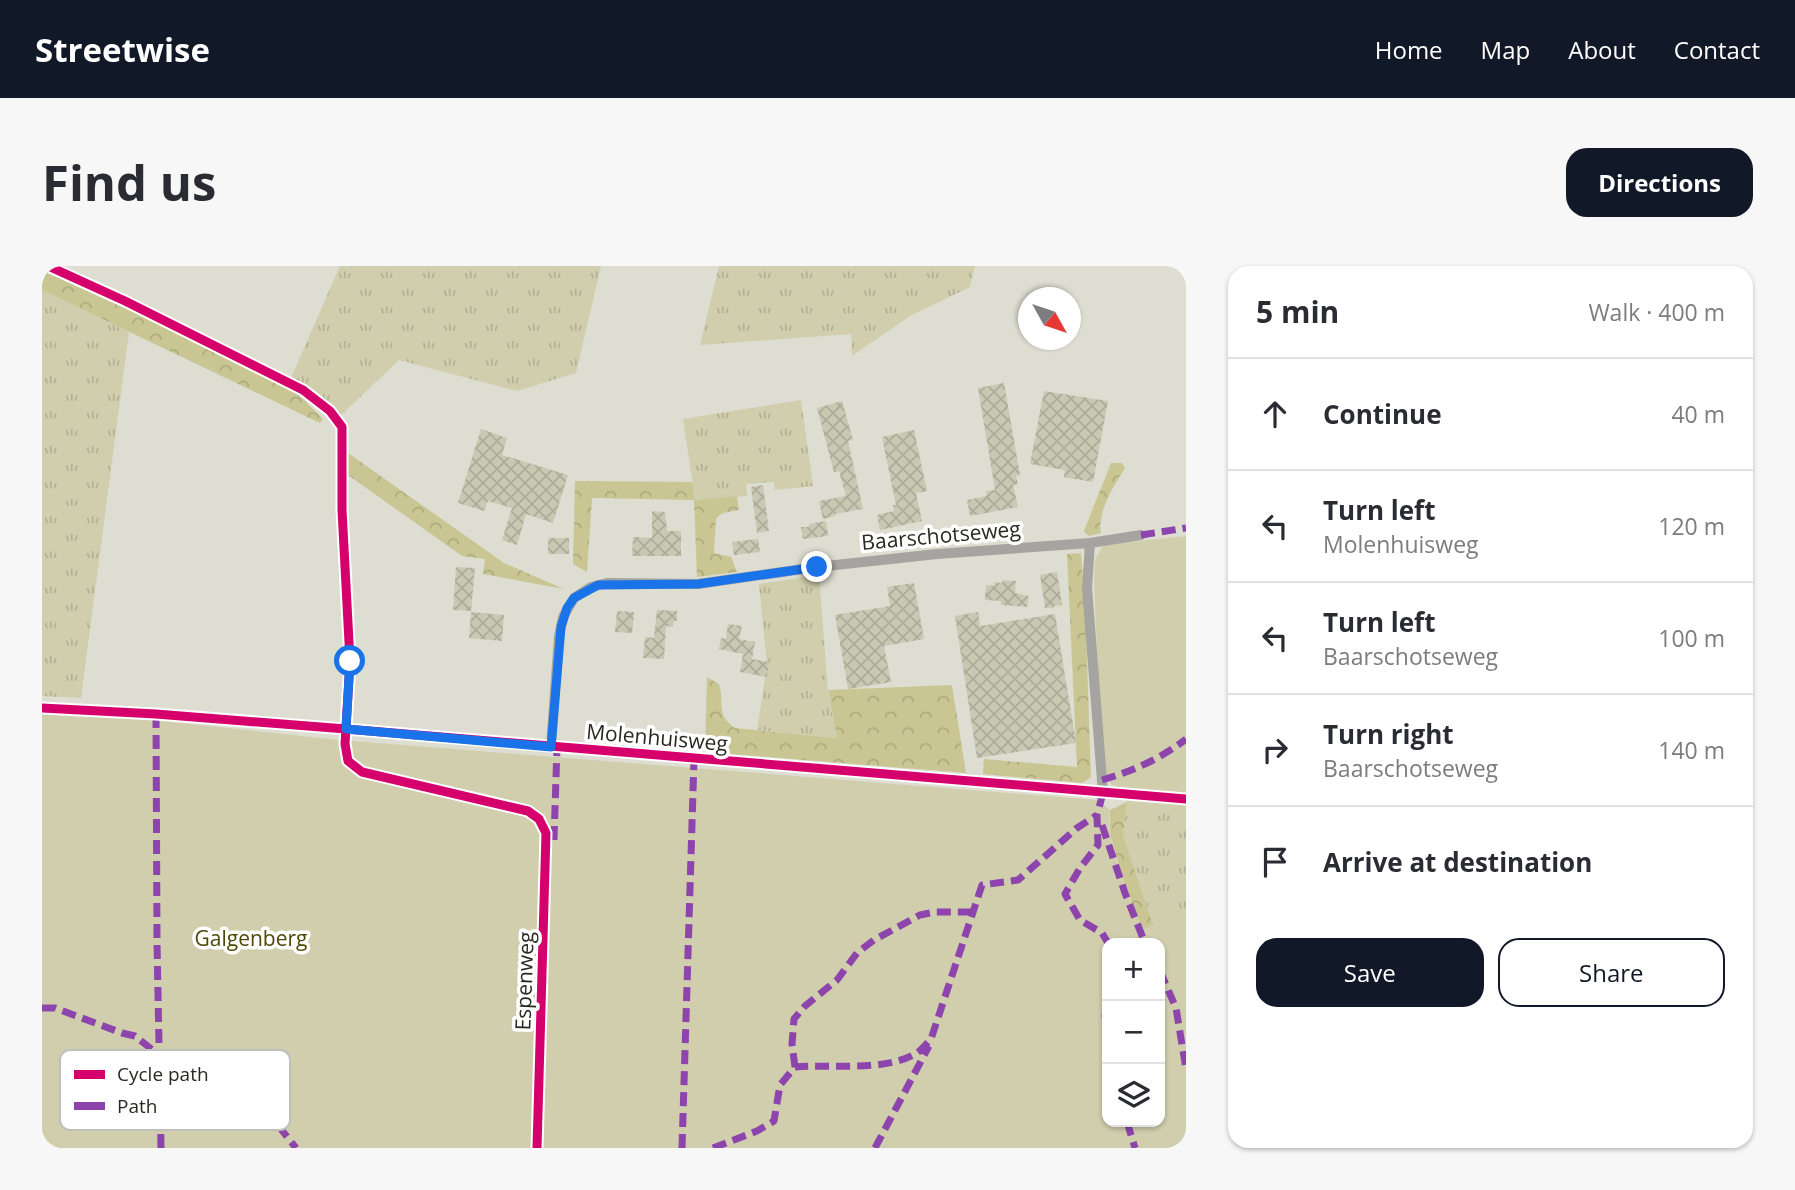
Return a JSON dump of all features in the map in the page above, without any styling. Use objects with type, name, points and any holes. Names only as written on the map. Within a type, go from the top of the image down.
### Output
[{"type":"street","name":"Baarschotseweg","points":[[551,747],[559,636],[563,617],[574,598],[591,587],[607,583],[698,584],[817,567],[937,554],[1090,543],[1141,535]]},
{"type":"street","points":[[1090,543],[1087,587],[1103,793]]},
{"type":"street","name":"Molenhuisweg","points":[[42,708],[156,714],[1186,799]]},
{"type":"green space","points":[[42,266],[294,390],[323,419],[320,423],[42,290]]},
{"type":"green space","points":[[340,266],[601,266],[576,373],[517,391],[399,360],[337,419],[313,392],[290,380]]},
{"type":"green space","points":[[719,266],[975,266],[970,287],[910,316],[852,356],[851,334],[700,345]]},
{"type":"green space","points":[[42,290],[129,332],[81,698],[42,696]]},
{"type":"green space","points":[[801,400],[813,486],[775,490],[774,482],[746,484],[747,496],[695,500],[683,419]]},
{"type":"green space","points":[[348,453],[504,563],[564,589],[483,574],[485,559],[462,556],[348,475]]},
{"type":"green space","points":[[1111,463],[1122,463],[1125,468],[1104,508],[1101,533],[1089,536],[1084,532],[1085,528]]},
{"type":"green space","points":[[575,481],[692,482],[695,500],[737,496],[739,510],[723,513],[716,518],[714,553],[731,557],[737,572],[697,577],[694,500],[592,498],[587,572],[573,564]]},
{"type":"green space","points":[[1186,536],[1186,806],[1127,802],[1107,779],[1102,764],[1095,560],[1103,545]]},
{"type":"green space","points":[[1081,553],[1091,777],[1082,783],[983,774],[984,759],[1077,767],[1067,554]]},
{"type":"green space","points":[[819,575],[828,692],[837,738],[757,730],[767,665],[759,584]]},
{"type":"green space","points":[[707,677],[719,684],[723,713],[735,728],[837,738],[828,690],[952,685],[966,773],[705,752]]},
{"type":"green space","name":"Galgenberg","points":[[42,714],[162,721],[339,740],[1098,800],[1110,810],[1109,823],[1115,854],[1142,930],[1164,918],[1186,913],[1186,1148],[42,1148]]},
{"type":"green space","points":[[1127,802],[1186,806],[1186,913],[1152,922],[1123,835]]},
{"type":"green space","points":[[1127,802],[1123,835],[1152,922],[1186,913],[1164,938],[1153,938],[1142,930],[1110,833],[1110,810]]},
{"type":"building","points":[[1004,383],[1020,475],[1016,476],[1018,484],[1013,485],[1018,507],[970,516],[967,500],[987,496],[986,491],[995,490],[978,388]]},
{"type":"building","points":[[1044,391],[1108,401],[1093,482],[1064,477],[1065,470],[1030,464]]},
{"type":"building","points":[[842,401],[853,440],[848,441],[863,509],[823,519],[819,501],[846,496],[839,471],[834,472],[817,408]]},
{"type":"building","points":[[481,429],[507,438],[502,455],[568,475],[553,523],[526,514],[517,545],[502,540],[512,508],[488,501],[484,511],[458,503]]},
{"type":"building","points":[[914,430],[927,491],[916,493],[922,521],[880,530],[877,515],[894,511],[893,505],[896,505],[882,437]]},
{"type":"building","points":[[763,485],[769,531],[757,533],[751,487]]},
{"type":"building","points":[[652,511],[665,512],[667,531],[681,531],[681,556],[632,556],[633,537],[652,538]]},
{"type":"building","points":[[826,521],[828,536],[803,539],[801,527]]},
{"type":"building","points":[[548,538],[569,538],[569,554],[548,554]]},
{"type":"building","points":[[758,539],[760,552],[734,555],[732,542]]},
{"type":"building","points":[[456,567],[475,568],[471,611],[453,610]]},
{"type":"building","points":[[1057,572],[1062,605],[1045,608],[1040,575]]},
{"type":"building","points":[[1003,580],[1016,581],[1015,593],[1029,596],[1027,607],[1001,605],[1001,601],[985,600],[986,585],[994,586],[994,582],[1002,583]]},
{"type":"building","points":[[914,583],[924,639],[884,646],[891,682],[848,689],[835,615],[890,606],[887,587]]},
{"type":"building","points":[[657,610],[677,611],[677,621],[674,621],[673,627],[666,626],[664,659],[643,658],[645,637],[654,638]]},
{"type":"building","points":[[617,611],[634,612],[632,633],[615,632]]},
{"type":"building","points":[[471,612],[504,615],[502,641],[469,638]]},
{"type":"building","points":[[978,612],[980,626],[1055,614],[1076,743],[977,758],[955,616]]},
{"type":"building","points":[[728,624],[742,626],[739,639],[755,642],[752,659],[769,662],[767,677],[740,672],[743,654],[719,649],[721,638],[726,639]]},
{"type":"marked path","points":[[1141,535],[1186,528]]},
{"type":"marked path","points":[[156,714],[159,1050]]},
{"type":"marked path","points":[[1102,780],[1146,764],[1186,739]]},
{"type":"marked path","points":[[554,840],[557,747]]},
{"type":"marked path","points":[[682,1148],[694,759]]},
{"type":"marked path","points":[[1103,793],[1097,815],[1098,845],[1065,894],[1080,920],[1102,933],[1105,938]]},
{"type":"marked path","points":[[713,1148],[757,1131],[774,1121],[780,1085],[795,1067],[873,1065],[902,1060],[919,1051],[931,1039],[982,885],[1018,880],[1077,828],[1097,815]]},
{"type":"marked path","points":[[1102,825],[1143,938]]},
{"type":"marked path","points":[[795,1067],[792,1044],[794,1019],[805,1006],[837,980],[857,953],[874,940],[920,915],[935,912],[973,912]]},
{"type":"marked path","points":[[1165,983],[1176,1008],[1186,1069]]},
{"type":"marked path","points":[[42,1008],[55,1008],[135,1036],[153,1050]]},
{"type":"marked path","points":[[875,1148],[929,1046]]},
{"type":"marked path","points":[[1129,1127],[1135,1148]]},
{"type":"marked path","points":[[161,1130],[161,1148]]},
{"type":"marked path","points":[[282,1130],[296,1148]]},
{"type":"cycle path","name":"Espenweg","points":[[48,266],[125,301],[303,390],[330,411],[342,427],[342,510],[350,661],[345,744],[348,761],[362,772],[528,811],[539,819],[546,833],[537,1148]]},
{"type":"cycle path","points":[[42,708],[346,729],[1186,799]]},
{"type":"route","points":[[350,661],[351,682],[346,729],[551,747],[559,636],[567,608],[582,592],[607,583],[698,584],[817,567]]}]
